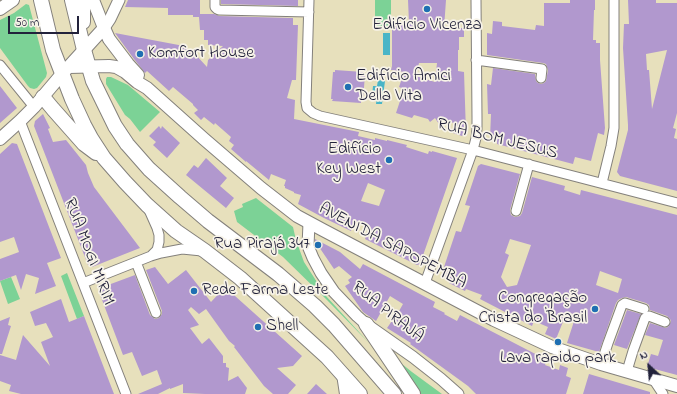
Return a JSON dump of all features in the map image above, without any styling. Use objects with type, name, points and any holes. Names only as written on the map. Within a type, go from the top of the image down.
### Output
[{"type":"highway","points":[[41,0],[53,50],[65,70],[72,99],[91,138],[104,158],[147,205],[176,230],[240,278],[313,344],[343,374],[360,394]]},
{"type":"highway","points":[[72,0],[93,81],[115,126],[126,144],[149,169],[208,221],[278,274],[315,306],[394,394]]},
{"type":"highway","points":[[83,0],[84,50]]},
{"type":"highway","points":[[39,102],[53,109],[84,144],[93,152],[104,158]]},
{"type":"highway","points":[[366,324],[413,394]]},
{"type":"main road","points":[[0,9],[13,0]]},
{"type":"main road","name":"AVENIDA SAPOPEMBA","points":[[93,0],[104,28],[118,51],[141,78],[147,88]]},
{"type":"main road","points":[[0,139],[39,102],[65,70],[104,28]]},
{"type":"main road","name":"AVENIDA SAPOPEMBA","points":[[65,70],[104,66],[116,67],[147,88],[261,188],[297,216],[309,223],[494,320],[552,347],[601,364],[677,386]]},
{"type":"main road","points":[[343,374],[346,394]]},
{"type":"street","points":[[104,28],[119,0]]},
{"type":"street","points":[[215,0],[215,7],[219,10],[309,12],[309,0]]},
{"type":"street","points":[[425,283],[473,150],[477,129],[476,0]]},
{"type":"street","points":[[602,183],[614,128],[614,0]]},
{"type":"street","name":"RUA BOM JESUS","points":[[309,12],[306,96],[307,105],[313,113],[320,116],[473,150],[677,203]]},
{"type":"street","points":[[476,60],[542,68],[541,78]]},
{"type":"street","points":[[0,65],[39,102]]},
{"type":"street","name":"RUA MOGI MIRIM","points":[[20,121],[126,394]]},
{"type":"street","points":[[516,211],[529,164]]},
{"type":"street","points":[[147,205],[159,235],[157,250],[151,256]]},
{"type":"street","name":"RUA PIRAJÁ","points":[[309,223],[308,246],[321,273],[334,292],[366,324],[413,357],[458,394]]},
{"type":"street","points":[[83,283],[151,256],[182,248],[205,251]]},
{"type":"street","points":[[136,262],[156,313]]},
{"type":"street","points":[[601,364],[622,305],[625,303],[644,309]]},
{"type":"street","points":[[627,371],[645,318],[649,316],[665,322]]},
{"type":"street","points":[[652,379],[663,394]]},
{"type":"green space","points":[[375,0],[391,0],[391,26],[375,26]]},
{"type":"green space","points":[[26,4],[29,5],[47,73],[46,77],[37,88],[34,89],[28,86],[0,48],[0,20],[14,13]]},
{"type":"green space","points":[[107,77],[111,77],[128,85],[160,112],[140,132],[125,115],[106,84]]},
{"type":"green space","points":[[256,198],[293,227],[304,262],[326,296],[370,344],[283,257],[237,222],[234,211],[243,207],[242,204]]},
{"type":"green space","points":[[67,273],[84,316],[77,319],[61,276]]},
{"type":"green space","points":[[11,277],[20,299],[8,304],[0,281]]},
{"type":"green space","points":[[402,364],[412,372],[442,394],[421,394]]},
{"type":"water","points":[[383,33],[390,33],[390,55],[383,55]]},
{"type":"water","points":[[378,80],[385,81],[382,104],[376,104],[377,96],[372,96],[373,86],[377,86]]},
{"type":"building","points":[[128,0],[200,0],[200,14],[293,18],[293,25],[298,25],[296,80],[292,80],[287,98],[295,100],[294,119],[359,132],[358,136],[375,140],[375,138],[387,140],[407,145],[406,147],[428,154],[429,151],[432,151],[457,158],[420,264],[417,265],[365,239],[370,226],[354,221],[351,231],[298,204],[301,195],[285,188],[284,186],[286,180],[271,174],[269,180],[246,162],[231,149],[234,145],[229,141],[231,137],[215,123],[214,125],[204,117],[201,120],[194,113],[198,110],[193,104],[173,87],[169,91],[147,71],[145,73],[115,33],[184,46],[194,57],[196,55],[207,67],[208,60],[223,46],[208,45],[208,40],[204,40],[204,30],[200,30],[199,17],[193,17],[193,15],[168,15],[168,8],[125,7]],"holes":[[[368,183],[385,190],[379,206],[361,201]]]},
{"type":"building","points":[[221,0],[298,0],[298,6],[221,4]]},
{"type":"building","points":[[408,0],[446,0],[444,28],[464,28],[464,37],[459,37],[458,50],[458,71],[464,72],[466,133],[462,136],[453,133],[454,123],[444,121],[439,124],[435,118],[430,122],[428,119],[414,115],[412,118],[396,113],[404,89],[399,87],[404,72],[391,70],[392,23],[409,23]],"holes":[[[419,63],[437,63],[435,82],[416,76]]]},
{"type":"building","points":[[570,0],[595,0],[593,40],[596,40],[596,43],[600,43],[605,128],[604,135],[598,133],[591,161],[575,157],[573,164],[497,144],[497,139],[490,138],[491,114],[488,114],[487,84],[491,85],[493,68],[535,74],[536,81],[541,84],[546,81],[548,70],[546,64],[543,63],[487,55],[487,33],[492,34],[493,21],[502,22],[502,26],[535,30],[536,25],[544,26],[544,3],[570,3]]},
{"type":"building","points":[[628,0],[656,0],[656,3],[677,3],[677,113],[673,128],[676,129],[674,138],[677,139],[677,191],[620,176],[617,172],[628,130],[623,48],[624,24],[629,24]],"holes":[[[667,50],[652,109],[649,70],[647,70],[646,54]]]},
{"type":"building","name":"Edifício Amici Della Vita","points":[[335,70],[363,72],[363,74],[365,74],[363,101],[361,101],[361,103],[332,101],[333,72],[335,72]]},
{"type":"building","points":[[0,86],[17,108],[0,123]]},
{"type":"building","points":[[43,114],[50,128],[48,129],[53,142],[66,140],[86,165],[94,187],[140,248],[92,267],[88,265],[34,126],[35,121]]},
{"type":"building","points":[[159,126],[161,129],[162,126],[180,143],[167,158],[153,145],[156,142],[149,136]]},
{"type":"building","points":[[12,143],[17,144],[61,258],[47,263],[56,286],[35,294],[39,278],[26,274],[21,290],[16,275],[0,281],[0,259],[19,252],[14,237],[0,242],[0,154]]},
{"type":"building","points":[[206,158],[227,178],[220,186],[234,198],[226,208],[186,175],[194,165],[198,168]]},
{"type":"building","points":[[481,164],[520,174],[510,210],[511,215],[515,217],[520,216],[522,213],[532,177],[565,186],[564,190],[580,195],[581,190],[677,215],[677,375],[647,367],[651,354],[658,356],[663,340],[645,335],[650,323],[666,328],[669,326],[671,321],[667,316],[650,310],[649,305],[646,303],[626,297],[618,300],[599,352],[567,343],[576,315],[567,312],[556,339],[545,334],[548,327],[534,321],[532,326],[480,299],[482,295],[466,289],[465,291],[449,283],[450,281],[441,276],[456,231],[461,232],[470,206],[465,205],[478,166]],"holes":[[[510,239],[531,245],[517,285],[507,287],[501,277],[509,255],[505,253]],[[600,271],[622,279],[618,293],[596,285]]]},
{"type":"building","points":[[315,239],[340,252],[360,269],[363,264],[435,302],[433,307],[457,321],[460,315],[547,360],[545,365],[559,370],[560,365],[568,368],[566,376],[571,378],[566,394],[476,394],[468,386],[410,344],[411,343],[387,328],[403,304],[390,296],[376,321],[363,312],[345,286],[350,283],[348,280],[352,277],[339,266],[334,269]]},
{"type":"building","points":[[155,267],[168,284],[186,270],[211,302],[225,287],[302,356],[293,366],[277,368],[296,385],[288,394],[273,394],[264,386],[206,309],[199,314],[191,307],[188,310],[199,325],[190,328],[202,344],[209,338],[223,356],[223,363],[226,363],[226,367],[229,368],[228,381],[238,376],[247,388],[245,394],[183,393],[183,384],[158,394],[138,394],[162,384],[157,370],[142,376],[132,352],[123,355],[99,292],[100,288],[135,275],[150,315],[155,319],[159,318],[162,311],[146,270]]},
{"type":"building","points":[[61,299],[69,322],[84,316],[114,394],[21,394],[9,391],[11,385],[0,381],[0,355],[16,360],[23,335],[50,366],[41,342],[53,337],[46,323],[35,326],[30,312]]},
{"type":"building","points":[[627,310],[641,314],[627,349],[614,345]]},
{"type":"building","points":[[10,317],[8,325],[11,326],[2,354],[0,354],[0,321]]},
{"type":"building","points":[[589,374],[650,392],[650,394],[583,394]]},
{"type":"building","points":[[316,384],[327,394],[307,394]]},
{"type":"place","name":"Edifício Vicenza","points":[[427,9]]},
{"type":"place","name":"Komfort House","points":[[140,54]]},
{"type":"place","name":"Edifício Amici Della Vita","points":[[348,87]]},
{"type":"place","name":"Edifício Key West","points":[[389,160]]},
{"type":"place","name":"Rua Pirajá 347","points":[[318,245]]},
{"type":"place","name":"Rede Farma Leste","points":[[194,291]]},
{"type":"place","name":"Congregação Crista do Brasil","points":[[595,309]]},
{"type":"place","name":"Shell","points":[[258,327]]},
{"type":"place","name":"Lava rapido park","points":[[558,342]]}]
